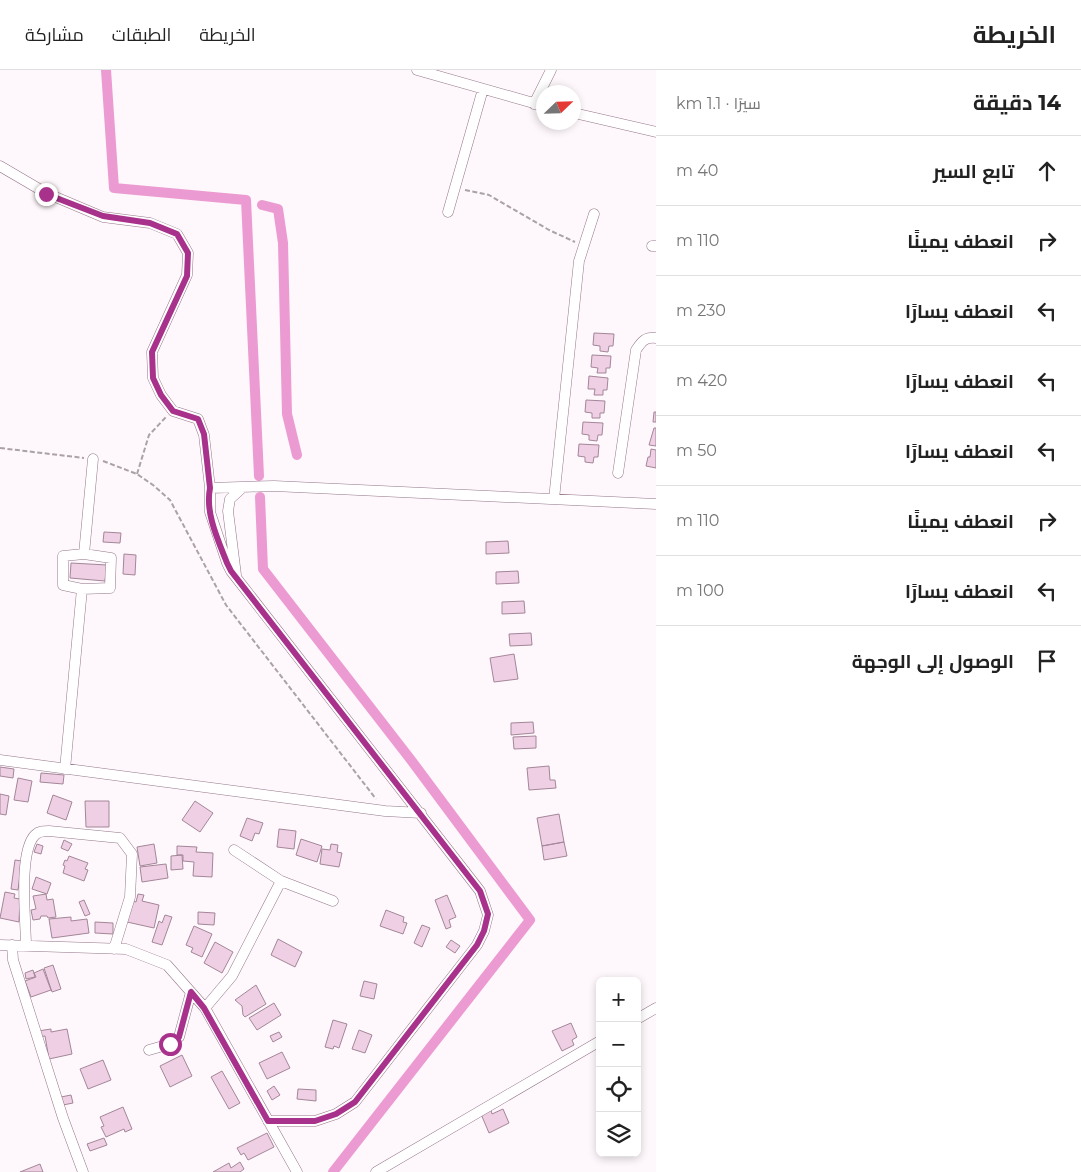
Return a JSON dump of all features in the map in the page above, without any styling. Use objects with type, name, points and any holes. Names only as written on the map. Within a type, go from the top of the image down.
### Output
[{"type":"street","points":[[417,70],[536,104]]},
{"type":"street","points":[[546,85],[551,70]]},
{"type":"street","points":[[448,212],[483,89]]},
{"type":"street","points":[[581,115],[656,132]]},
{"type":"street","points":[[0,166],[46,194],[103,216],[150,223],[177,234],[188,253],[187,276],[152,352],[153,378],[161,395],[173,411],[198,419],[204,434],[210,488],[210,512],[227,563],[231,571],[237,576],[480,891],[488,914],[484,931],[477,945],[355,1102],[336,1114],[315,1121],[268,1121]]},
{"type":"street","points":[[554,499],[579,261],[594,214]]},
{"type":"street","points":[[618,473],[636,350],[642,340],[648,337],[656,338]]},
{"type":"street","points":[[84,554],[92,459]]},
{"type":"street","points":[[210,488],[283,486],[656,504]]},
{"type":"street","points":[[237,576],[228,511],[230,499],[243,487]]},
{"type":"street","points":[[84,554],[111,558],[110,588],[82,590],[63,585],[63,556],[84,554]]},
{"type":"street","points":[[65,769],[82,590]]},
{"type":"street","points":[[0,760],[385,811],[421,814]]},
{"type":"street","points":[[26,946],[24,868],[34,836],[40,831],[49,831],[120,838],[132,854],[130,896],[114,949]]},
{"type":"street","points":[[234,850],[281,881],[332,901]]},
{"type":"street","points":[[204,1008],[232,976],[281,881]]},
{"type":"street","points":[[0,945],[126,950],[167,965],[204,1008],[296,1172]]},
{"type":"street","points":[[12,945],[13,960],[63,1118],[83,1172]]},
{"type":"street","points":[[149,1050],[170,1044],[179,1037],[191,992]]},
{"type":"street","points":[[641,1017],[656,1008]]},
{"type":"street","points":[[376,1172],[596,1043]]},
{"type":"path","points":[[455,187],[489,195],[549,230],[584,246]]},
{"type":"path","points":[[137,474],[150,435],[161,420],[173,411]]},
{"type":"path","points":[[0,448],[92,459],[109,463],[137,474],[170,500],[226,605],[385,811]]},
{"type":"building","points":[[594,333],[614,334],[613,346],[609,346],[608,352],[600,351],[600,346],[593,345]]},
{"type":"building","points":[[592,355],[611,356],[610,368],[606,368],[606,373],[597,373],[598,368],[591,367]]},
{"type":"building","points":[[589,376],[608,378],[607,390],[603,390],[603,395],[594,395],[595,389],[588,389]]},
{"type":"building","points":[[586,400],[605,401],[604,413],[600,413],[600,418],[592,418],[592,413],[585,412]]},
{"type":"building","points":[[654,412],[656,412],[656,422],[653,422]]},
{"type":"building","points":[[583,422],[603,423],[602,435],[598,435],[597,441],[589,440],[589,435],[582,434]]},
{"type":"building","points":[[654,428],[656,428],[656,446],[649,445]]},
{"type":"building","points":[[579,444],[599,445],[598,457],[594,457],[593,463],[585,462],[585,457],[578,456]]},
{"type":"building","points":[[651,449],[656,450],[656,468],[646,466]]},
{"type":"building","points":[[104,532],[121,533],[120,543],[103,542]]},
{"type":"building","points":[[508,541],[509,553],[486,554],[486,542]]},
{"type":"building","points":[[124,554],[136,555],[135,575],[123,574]]},
{"type":"building","points":[[71,563],[107,565],[105,581],[70,578]]},
{"type":"building","points":[[518,571],[519,583],[496,584],[496,572]]},
{"type":"building","points":[[524,601],[525,613],[502,614],[502,602]]},
{"type":"building","points":[[531,633],[532,645],[510,646],[509,634]]},
{"type":"building","points":[[514,654],[518,679],[494,682],[490,658]]},
{"type":"building","points":[[533,722],[534,733],[511,735],[511,723]]},
{"type":"building","points":[[536,736],[536,748],[514,749],[513,737]]},
{"type":"building","points":[[549,766],[550,780],[555,780],[556,788],[529,790],[527,768]]},
{"type":"building","points":[[0,767],[14,769],[13,778],[0,776]]},
{"type":"building","points":[[41,773],[64,775],[63,784],[40,782]]},
{"type":"building","points":[[18,778],[32,781],[28,802],[14,800]]},
{"type":"building","points":[[0,794],[9,796],[6,815],[0,814]]},
{"type":"building","points":[[53,795],[72,802],[66,820],[47,813]]},
{"type":"building","points":[[85,801],[109,801],[109,827],[86,827]]},
{"type":"building","points":[[195,801],[213,813],[200,832],[182,820]]},
{"type":"building","points":[[559,814],[564,842],[542,846],[537,818]]},
{"type":"building","points":[[247,818],[263,823],[259,834],[255,833],[252,841],[240,836]]},
{"type":"building","points":[[279,829],[296,831],[294,849],[277,847]]},
{"type":"building","points":[[301,839],[322,846],[317,862],[296,855]]},
{"type":"building","points":[[64,840],[72,844],[68,851],[61,848]]},
{"type":"building","points":[[564,842],[567,856],[544,860],[542,846]]},
{"type":"building","points":[[37,844],[43,846],[41,854],[34,852]]},
{"type":"building","points":[[154,844],[157,863],[140,866],[137,847]]},
{"type":"building","points":[[331,844],[338,845],[337,852],[342,853],[339,867],[320,864],[322,849],[330,850]]},
{"type":"building","points":[[177,846],[197,847],[196,852],[213,853],[212,877],[193,876],[194,862],[183,861],[183,855],[177,855]]},
{"type":"building","points":[[182,855],[183,869],[171,870],[171,856]]},
{"type":"building","points":[[69,856],[88,863],[85,869],[88,870],[84,881],[63,873],[65,866],[63,865]]},
{"type":"building","points":[[15,860],[22,861],[18,890],[11,889]]},
{"type":"building","points":[[166,864],[168,878],[142,882],[140,867]]},
{"type":"building","points":[[36,877],[51,883],[47,894],[32,889]]},
{"type":"building","points":[[5,892],[15,894],[14,898],[20,899],[19,922],[0,918]]},
{"type":"building","points":[[46,894],[47,900],[53,899],[56,917],[48,918],[47,916],[41,916],[40,919],[33,920],[31,910],[36,909],[33,896]]},
{"type":"building","points":[[138,894],[144,895],[142,901],[159,905],[154,928],[127,922],[132,901],[136,902]]},
{"type":"building","points":[[447,895],[456,917],[449,920],[451,927],[446,929],[435,900]]},
{"type":"building","points":[[84,900],[90,914],[85,916],[79,902]]},
{"type":"building","points":[[386,910],[404,917],[403,922],[407,923],[403,934],[380,926]]},
{"type":"building","points":[[198,912],[215,913],[214,925],[198,924]]},
{"type":"building","points":[[165,915],[172,917],[162,945],[152,942],[159,921],[162,923]]},
{"type":"building","points":[[71,917],[71,921],[87,919],[89,933],[52,938],[49,919]]},
{"type":"building","points":[[95,922],[113,923],[113,934],[95,933]]},
{"type":"building","points":[[422,925],[430,928],[422,947],[414,943]]},
{"type":"building","points":[[194,926],[212,934],[202,957],[191,952],[193,948],[186,945]]},
{"type":"building","points":[[278,939],[302,952],[295,967],[271,955]]},
{"type":"building","points":[[451,940],[460,946],[455,953],[446,947]]},
{"type":"building","points":[[215,942],[233,952],[222,973],[204,963]]},
{"type":"building","points":[[53,965],[61,989],[52,992],[44,968]]},
{"type":"building","points":[[43,969],[51,990],[31,997],[25,981],[36,977],[34,973]]},
{"type":"building","points":[[33,970],[35,977],[26,979],[25,973]]},
{"type":"building","points":[[364,981],[377,984],[374,999],[360,996]]},
{"type":"building","points":[[256,985],[266,1004],[245,1017],[242,1006],[235,1000]]},
{"type":"building","points":[[274,1003],[281,1015],[257,1030],[249,1018]]},
{"type":"building","points":[[333,1020],[347,1024],[339,1048],[334,1046],[333,1049],[325,1047]]},
{"type":"building","points":[[571,1023],[577,1037],[572,1040],[574,1045],[562,1051],[552,1031]]},
{"type":"building","points":[[51,1029],[51,1032],[67,1029],[72,1054],[49,1059],[45,1036],[39,1037],[38,1031]]},
{"type":"building","points":[[359,1030],[372,1035],[365,1053],[352,1049]]},
{"type":"building","points":[[279,1032],[282,1037],[273,1042],[270,1036]]},
{"type":"building","points":[[282,1052],[290,1068],[267,1079],[259,1063]]},
{"type":"building","points":[[182,1055],[192,1076],[170,1087],[160,1066]]},
{"type":"building","points":[[103,1060],[111,1080],[88,1089],[80,1069]]},
{"type":"building","points":[[222,1071],[240,1103],[229,1109],[211,1077]]},
{"type":"building","points":[[274,1086],[280,1095],[272,1100],[267,1091]]},
{"type":"building","points":[[298,1089],[316,1090],[316,1101],[297,1099]]},
{"type":"building","points":[[71,1095],[73,1103],[63,1105],[61,1097]]},
{"type":"building","points":[[123,1107],[132,1129],[125,1132],[124,1129],[106,1137],[101,1127],[104,1126],[100,1117]]},
{"type":"building","points":[[503,1109],[509,1123],[489,1133],[481,1114],[491,1110],[492,1114]]},
{"type":"building","points":[[267,1133],[274,1147],[248,1160],[244,1153],[241,1155],[237,1148]]},
{"type":"building","points":[[104,1138],[107,1145],[90,1151],[87,1144]]},
{"type":"building","points":[[240,1162],[244,1169],[240,1172],[213,1172],[229,1163],[231,1168]]},
{"type":"building","points":[[40,1164],[43,1172],[20,1172]]},
{"type":"waterway","points":[[106,70],[114,188],[246,200],[259,476]]},
{"type":"waterway","points":[[262,205],[278,209],[283,243],[287,414],[297,455]]},
{"type":"waterway","points":[[260,497],[263,569],[411,760],[530,920],[333,1172]]},
{"type":"route","points":[[46,194],[103,216],[150,223],[177,234],[188,253],[187,276],[152,352],[153,378],[161,395],[173,411],[198,419],[204,434],[210,488],[210,512],[227,563],[231,571],[237,576],[480,891],[488,914],[484,931],[477,945],[355,1102],[336,1114],[315,1121],[268,1121],[204,1008],[191,992],[179,1037],[170,1044]]}]
